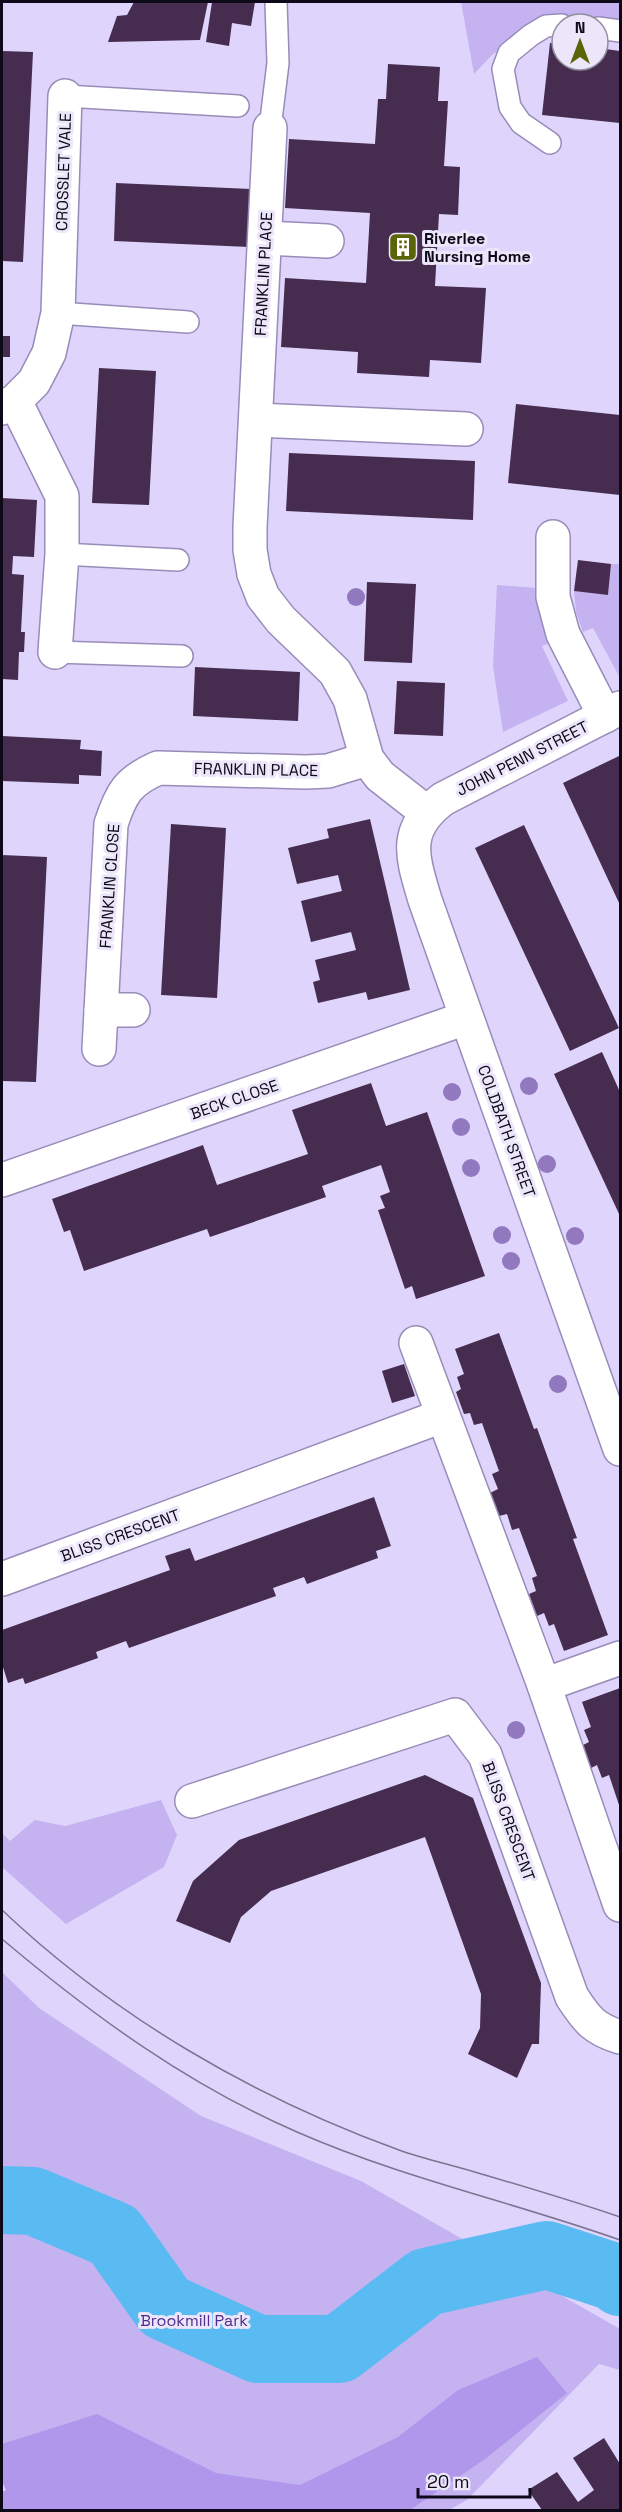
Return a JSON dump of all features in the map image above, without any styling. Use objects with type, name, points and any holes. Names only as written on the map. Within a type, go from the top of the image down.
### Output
[{"type":"street","name":"CROSSLET VALE","points":[[55,652],[62,554],[62,496],[8,405],[34,382],[49,353],[58,313],[65,96]]},
{"type":"street","name":"FRANKLIN PLACE","points":[[270,128],[250,527],[250,550],[254,574],[263,597],[281,620],[335,672],[350,699],[367,759],[380,776],[426,812]]},
{"type":"street","points":[[265,238],[327,241]]},
{"type":"street","points":[[256,420],[466,429]]},
{"type":"street","points":[[553,537],[554,597],[563,634],[613,712]]},
{"type":"street","name":"JOHN PENN STREET","points":[[426,812],[443,799],[613,712]]},
{"type":"street","name":"FRANKLIN PLACE","points":[[179,767],[306,772],[328,771],[367,759]]},
{"type":"street","name":"FRANKLIN CLOSE","points":[[99,1049],[117,1010],[111,824],[127,787],[142,775],[158,768],[179,767]]},
{"type":"street","name":"COLDBATH STREET","points":[[426,812],[416,828],[415,866],[466,1018],[621,1449]]},
{"type":"street","name":"BECK CLOSE","points":[[2,1180],[466,1018]]},
{"type":"street","points":[[416,1343],[544,1685],[621,1905]]},
{"type":"street","name":"BLISS CRESCENT","points":[[2,1579],[442,1416]]},
{"type":"street","points":[[544,1685],[621,1658]]},
{"type":"street","name":"BLISS CRESCENT","points":[[192,1801],[455,1715],[485,1755],[572,1997],[586,2019],[603,2032],[621,2037]]},
{"type":"lane","points":[[270,128],[278,63],[276,2]]},
{"type":"lane","points":[[550,26],[531,35],[509,53],[503,69],[510,107],[521,123],[550,143]]},
{"type":"lane","name":"CROSSLET VALE","points":[[65,96],[238,106]]},
{"type":"lane","points":[[58,313],[188,322]]},
{"type":"lane","points":[[62,554],[178,560]]},
{"type":"lane","name":"CROSSLET VALE","points":[[55,652],[182,656]]},
{"type":"green space","points":[[461,2],[620,2],[620,21],[610,20],[610,12],[550,12],[492,55],[474,74]]},
{"type":"green space","points":[[611,564],[620,564],[619,676],[593,628],[583,632],[576,612],[574,591],[608,595]]},
{"type":"green space","points":[[497,585],[537,588],[543,627],[550,643],[542,646],[568,701],[503,732],[493,666]]},
{"type":"green space","points":[[161,1800],[177,1835],[164,1867],[66,1924],[2,1867],[2,1833],[10,1841],[35,1820],[65,1826]]},
{"type":"green space","name":"Brookmill Park","points":[[2,1972],[39,2008],[201,2116],[361,2181],[620,2329],[620,2370],[599,2364],[467,2500],[449,2510],[2,2510],[2,2492],[6,2490],[2,2481]]},
{"type":"shaded area","points":[[537,2357],[567,2393],[485,2459],[410,2510],[2,2510],[2,2492],[6,2490],[2,2481],[2,2444],[97,2414],[216,2473],[300,2485],[398,2437],[458,2390]]},
{"type":"building","points":[[134,2],[208,2],[200,40],[108,42],[117,16],[127,15]]},
{"type":"building","points":[[212,2],[255,2],[251,26],[232,23],[229,46],[206,42]]},
{"type":"building","points":[[550,43],[550,72],[610,72],[610,50],[620,51],[620,123],[542,115]]},
{"type":"building","points":[[2,51],[33,52],[23,262],[2,261]]},
{"type":"building","name":"Riverlee Nursing Home","points":[[388,64],[440,67],[438,101],[448,101],[444,166],[460,167],[458,215],[439,214],[435,286],[486,288],[481,363],[430,360],[429,377],[357,373],[358,352],[281,347],[285,278],[366,283],[370,213],[285,208],[289,139],[375,144],[378,99],[386,99]]},
{"type":"building","points":[[116,183],[251,189],[249,247],[114,241]]},
{"type":"building","points":[[2,336],[10,336],[10,357],[2,357]]},
{"type":"building","points":[[99,368],[156,371],[149,505],[92,503]]},
{"type":"building","points":[[516,404],[620,415],[620,495],[508,483]]},
{"type":"building","points":[[289,453],[475,461],[473,520],[286,511]]},
{"type":"building","points":[[2,498],[37,500],[34,557],[13,556],[12,574],[24,575],[21,632],[25,632],[24,652],[19,652],[18,680],[2,679]]},
{"type":"building","points":[[578,560],[611,564],[608,595],[574,591]]},
{"type":"building","points":[[367,582],[416,584],[412,663],[364,661]]},
{"type":"building","points":[[195,667],[300,672],[298,721],[193,716]]},
{"type":"building","points":[[397,681],[445,683],[443,736],[394,734]]},
{"type":"building","points":[[2,736],[81,740],[80,749],[102,751],[101,776],[79,775],[79,784],[2,781]]},
{"type":"building","points":[[619,756],[620,759],[620,905],[563,783]]},
{"type":"building","points":[[370,819],[410,990],[368,1000],[366,992],[318,1003],[313,982],[320,980],[315,960],[356,950],[351,932],[311,942],[301,901],[342,891],[338,875],[297,884],[288,848],[329,838],[327,829]]},
{"type":"building","points":[[171,824],[226,828],[217,998],[161,995]]},
{"type":"building","points":[[524,825],[619,1028],[570,1051],[475,848]]},
{"type":"building","points":[[2,855],[47,857],[36,1082],[2,1081]]},
{"type":"building","points":[[602,1052],[620,1092],[620,1216],[554,1074]]},
{"type":"building","points":[[371,1083],[386,1126],[427,1112],[485,1276],[416,1299],[412,1286],[405,1289],[378,1210],[385,1208],[380,1196],[390,1192],[381,1165],[322,1186],[326,1197],[210,1237],[207,1229],[84,1271],[70,1230],[64,1232],[52,1199],[203,1145],[217,1185],[308,1154],[292,1110]]},
{"type":"building","points":[[499,1333],[577,1538],[573,1539],[608,1635],[564,1651],[554,1624],[549,1626],[544,1613],[537,1616],[529,1594],[536,1591],[532,1578],[537,1576],[519,1528],[512,1530],[507,1514],[499,1516],[490,1493],[498,1489],[492,1474],[499,1471],[482,1423],[474,1425],[470,1413],[464,1414],[456,1392],[461,1389],[457,1377],[464,1374],[455,1349]]},
{"type":"building","points":[[404,1364],[415,1396],[392,1403],[382,1371]]},
{"type":"building","points":[[374,1497],[391,1546],[376,1551],[378,1558],[307,1584],[304,1577],[273,1588],[276,1596],[129,1648],[126,1641],[96,1652],[98,1658],[25,1684],[23,1678],[8,1683],[2,1664],[2,1630],[170,1570],[165,1556],[190,1548],[195,1561]]},
{"type":"building","points":[[620,1688],[620,1808],[609,1775],[602,1778],[597,1765],[591,1768],[583,1745],[589,1742],[584,1730],[591,1727],[582,1702]]},
{"type":"building","points":[[425,1775],[473,1798],[541,1983],[539,2044],[532,2044],[517,2078],[468,2054],[480,2028],[481,1994],[425,1837],[271,1891],[241,1917],[230,1943],[176,1921],[193,1881],[239,1840]]},
{"type":"building","points":[[604,2438],[620,2464],[620,2510],[542,2510],[528,2490],[557,2472],[578,2502],[594,2490],[573,2458]]},
{"type":"waterway","points":[[2,2200],[33,2201],[114,2235],[165,2307],[258,2349],[339,2349],[426,2282],[547,2255],[614,2277],[620,2282]]},
{"type":"tram line","points":[[2,1910],[91,1985],[139,2019],[239,2079],[291,2105],[345,2129],[409,2153],[620,2217]]},
{"type":"tram line","points":[[2,1939],[71,1995],[142,2046],[218,2093],[257,2113],[297,2132],[377,2163],[620,2240]]},
{"type":"place","name":"Riverlee Nursing Home","points":[[403,247]]}]
